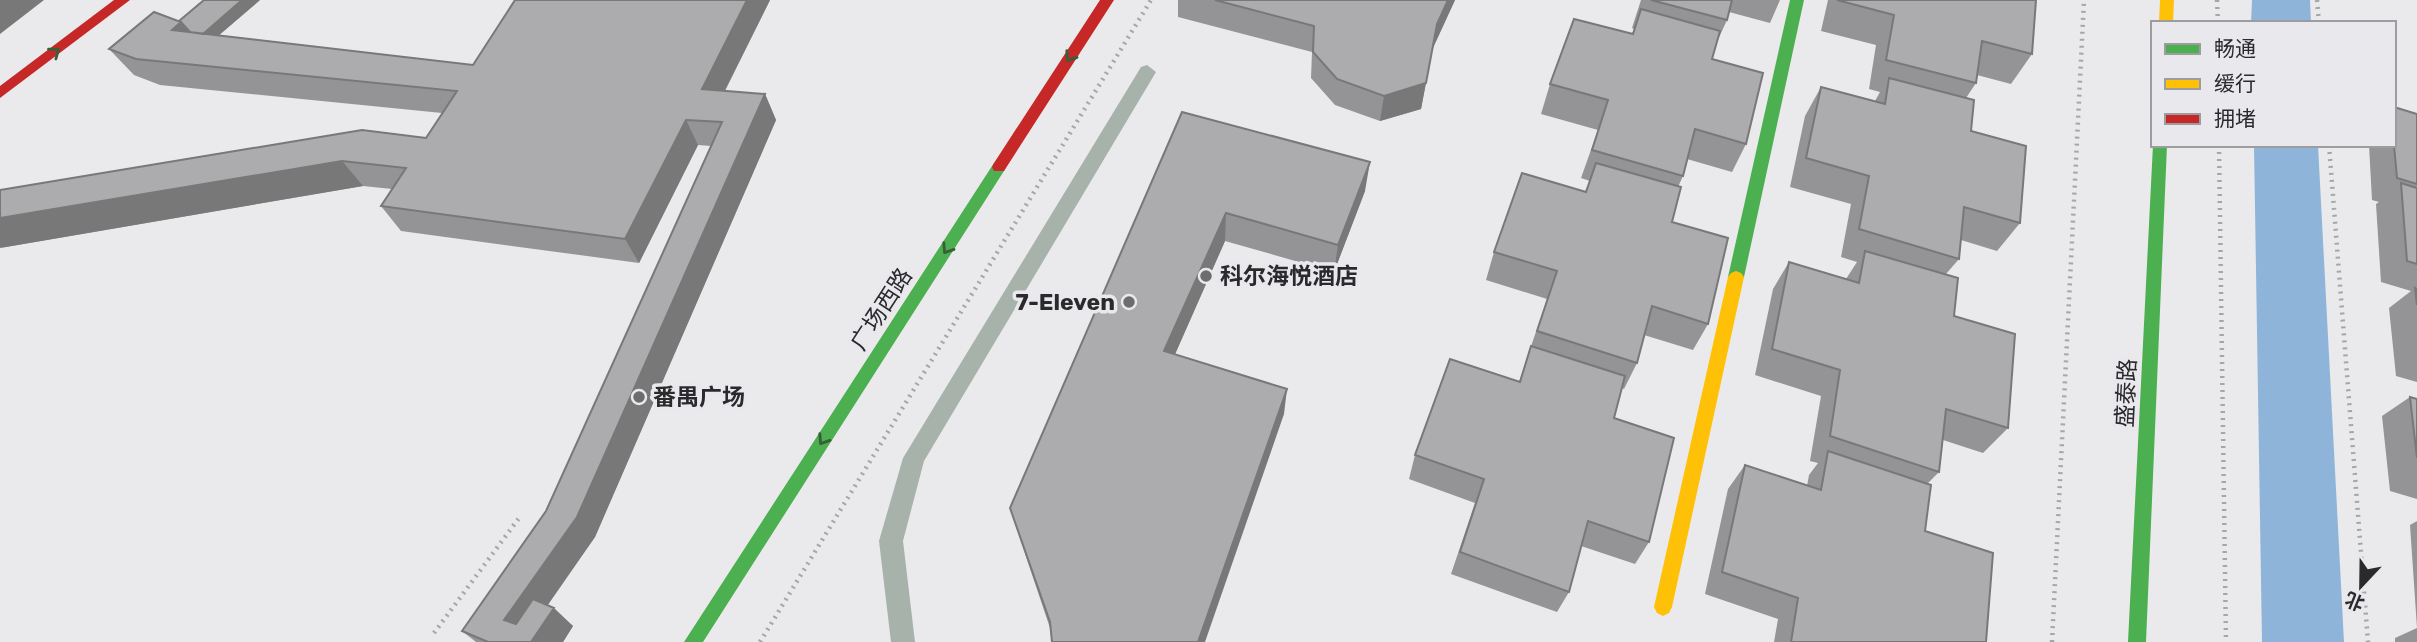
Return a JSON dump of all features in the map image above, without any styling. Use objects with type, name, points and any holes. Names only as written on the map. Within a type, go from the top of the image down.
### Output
[{"type":"street","points":[[0,93],[123,0]]},
{"type":"street","name":"广场西路","points":[[693,642],[1107,0]]},
{"type":"street","points":[[1663,607],[1797,0]]},
{"type":"street","points":[[2166,21],[2167,0]]},
{"type":"street","name":"盛泰路","points":[[2137,642],[2160,147]]},
{"type":"lane","points":[[903,642],[891,541],[914,458],[1147,72]]},
{"type":"path","points":[[760,642],[1150,0]]},
{"type":"path","points":[[2052,642],[2084,0]]},
{"type":"path","points":[[2217,0],[2218,21]]},
{"type":"path","points":[[2317,0],[2319,21]]},
{"type":"path","points":[[2219,147],[2226,642]]},
{"type":"path","points":[[2329,147],[2368,642]]},
{"type":"path","points":[[434,632],[519,518]]},
{"type":"building","points":[[204,0],[242,0],[203,34],[190,32],[179,21]]},
{"type":"building","points":[[515,0],[747,0],[702,89],[765,94],[577,517],[504,620],[516,624],[533,599],[554,608],[531,642],[488,642],[462,631],[546,511],[722,122],[686,120],[625,239],[381,206],[406,168],[342,161],[0,218],[0,190],[362,130],[426,138],[457,91],[136,59],[109,49],[154,12],[181,22],[172,30],[473,65]]},
{"type":"building","points":[[1215,0],[1448,0],[1437,24],[1426,83],[1384,96],[1337,79],[1313,52],[1314,26]]},
{"type":"building","points":[[1651,0],[1732,0],[1727,20]]},
{"type":"building","points":[[1837,0],[2036,0],[2032,54],[1982,41],[1976,83],[1886,60],[1894,15]]},
{"type":"building","points":[[1641,9],[1720,31],[1712,59],[1763,73],[1746,144],[1695,129],[1683,176],[1592,150],[1608,100],[1550,84],[1574,19],[1633,34]]},
{"type":"building","points":[[1889,78],[1974,100],[1971,131],[2026,146],[2020,223],[1964,207],[1959,259],[1859,229],[1869,176],[1806,158],[1821,87],[1885,104]]},
{"type":"building","points":[[2396,108],[2417,114],[2417,184],[2397,178],[2394,147]]},
{"type":"building","points":[[1182,112],[1370,162],[1338,245],[1226,213],[1164,351],[1287,389],[1198,642],[1052,642],[1050,622],[1010,508]]},
{"type":"building","points":[[1596,163],[1681,187],[1672,222],[1728,238],[1708,324],[1652,306],[1637,363],[1537,331],[1557,271],[1494,252],[1522,173],[1586,192]]},
{"type":"building","points":[[2401,183],[2417,188],[2417,264],[2407,261]]},
{"type":"building","points":[[1865,251],[1958,278],[1954,316],[2015,334],[2008,428],[1946,409],[1939,472],[1830,436],[1840,370],[1772,349],[1789,262],[1859,283]]},
{"type":"building","points":[[1531,346],[1625,376],[1614,418],[1674,438],[1649,542],[1588,521],[1569,592],[1460,552],[1484,479],[1415,455],[1450,359],[1520,382]]},
{"type":"building","points":[[2410,397],[2417,399],[2417,458]]},
{"type":"building","points":[[1828,451],[1931,485],[1925,531],[1993,553],[1986,642],[1791,642],[1798,598],[1722,572],[1745,465],[1821,490]]},
{"type":"waterway","points":[[2281,0],[2281,21]]},
{"type":"waterway","points":[[2286,147],[2303,642]]},
{"type":"traffic: fast","points":[[1736,277],[1797,0]]},
{"type":"traffic: fast","points":[[2137,642],[2160,147]]},
{"type":"traffic: fast","points":[[693,642],[999,167]]},
{"type":"traffic: slow","points":[[2166,21],[2167,0]]},
{"type":"traffic: slow","points":[[1663,607],[1736,277]]},
{"type":"traffic: jam","points":[[0,93],[123,0]]},
{"type":"traffic: jam","points":[[999,167],[1107,0]]},
{"type":"place","name":"科尔海悦酒店","points":[[1206,276]]},
{"type":"place","name":"7-Eleven","points":[[1129,302]]},
{"type":"place","name":"番禺广场","points":[[639,397]]}]
